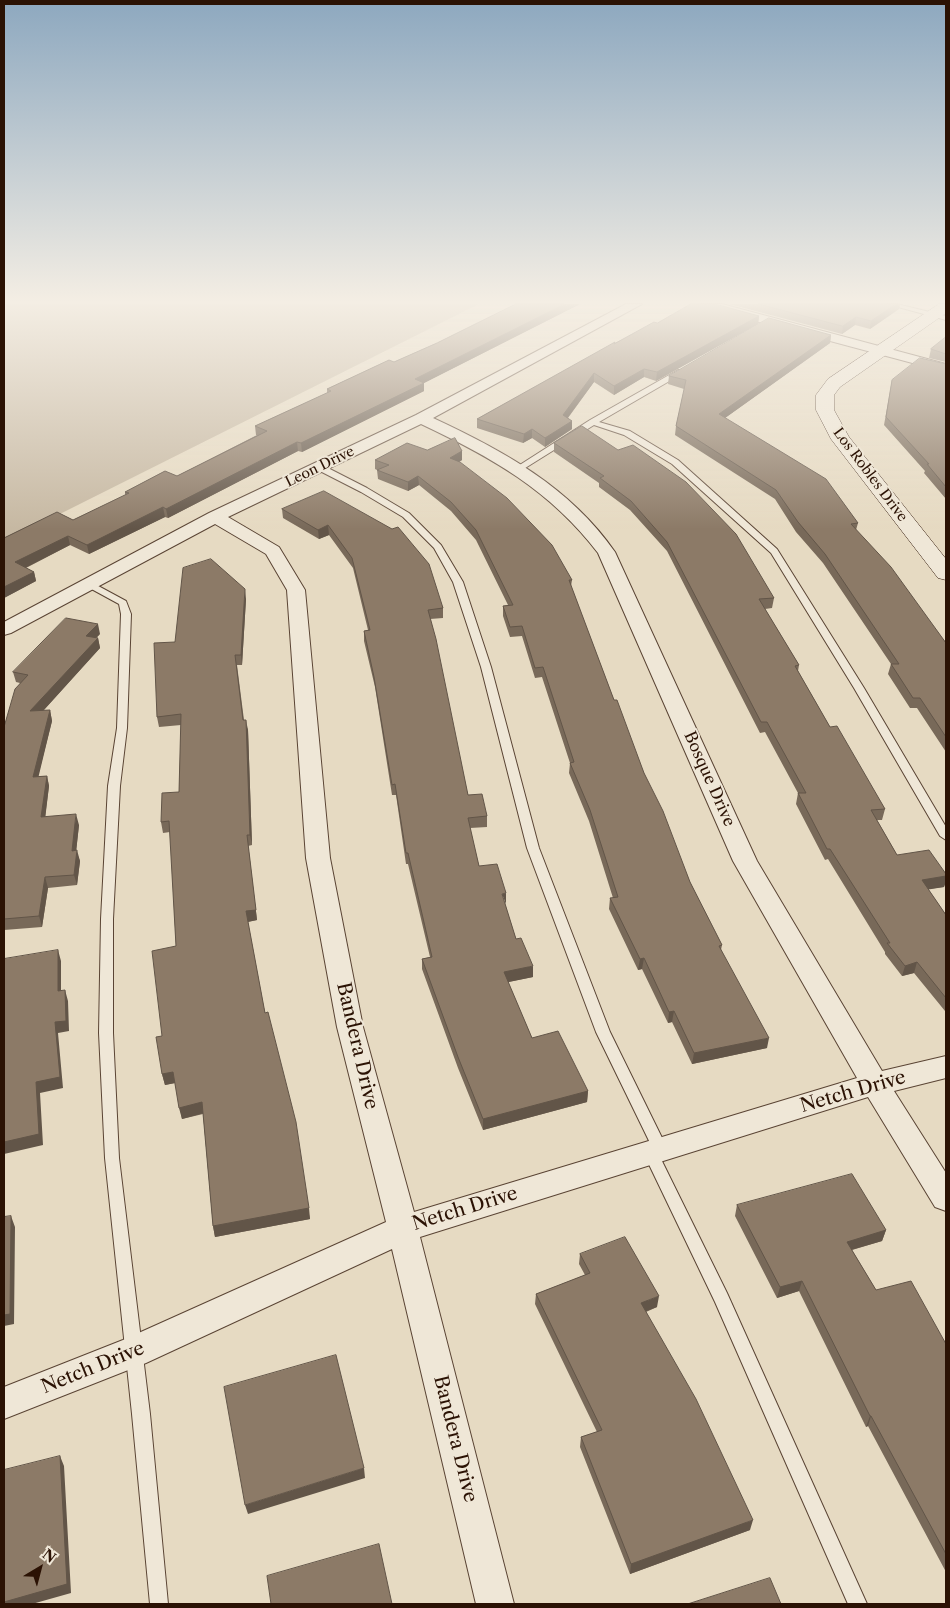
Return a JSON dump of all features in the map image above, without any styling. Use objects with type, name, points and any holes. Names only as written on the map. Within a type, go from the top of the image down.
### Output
[{"type":"street","name":"Leon Drive","points":[[4,629],[214,517],[421,418],[494,379]]},
{"type":"street","name":"Los Robles Drive","points":[[840,379],[834,383],[825,396],[824,410],[840,439],[946,573]]},
{"type":"street","name":"Bosque Drive","points":[[421,418],[468,440],[518,468],[556,496],[588,527],[606,552],[746,861],[875,1084],[946,1198]]},
{"type":"street","name":"Bandera Drive","points":[[214,517],[244,532],[274,551],[296,590],[318,858],[350,1026],[403,1228],[495,1604]]},
{"type":"street","name":"Netch Drive","points":[[4,1403],[134,1352],[403,1228],[875,1084],[946,1067]]},
{"type":"lane","points":[[518,468],[593,422],[669,379]]},
{"type":"lane","points":[[593,422],[627,433],[676,462],[774,552],[859,688],[946,836]]},
{"type":"lane","points":[[319,467],[364,490],[406,515],[438,547],[458,582],[486,667],[533,848],[603,1032],[858,1604]]},
{"type":"lane","points":[[89,584],[123,603],[126,614],[122,728],[114,786],[107,919],[106,1033],[112,1158],[134,1352],[159,1604]]},
{"type":"shaded area","points":[[4,379],[329,379],[4,542]]},
{"type":"building","points":[[348,379],[415,379],[424,383],[301,443],[297,442],[166,509],[163,507],[87,545],[68,536],[15,562],[34,572],[4,587],[4,538],[57,512],[73,520],[129,493],[125,492],[165,471],[177,476],[267,431],[255,426],[331,391],[327,389]]},
{"type":"building","points":[[549,379],[590,379],[563,415],[572,421],[545,438],[532,429],[524,434],[477,419]]},
{"type":"building","points":[[603,379],[626,379],[614,386]]},
{"type":"building","points":[[682,379],[769,379],[719,414],[826,479],[858,523],[851,524],[891,567],[946,643],[946,737],[920,698],[913,698],[891,664],[899,664],[825,554],[798,522],[776,490],[676,426],[686,380]]},
{"type":"building","points":[[946,379],[946,487],[927,464],[929,464],[886,417],[892,380]]},
{"type":"building","points":[[582,426],[618,450],[633,445],[686,482],[736,534],[774,598],[759,599],[799,665],[795,666],[830,727],[837,726],[885,809],[871,810],[897,855],[929,850],[946,874],[946,876],[922,880],[946,915],[946,998],[917,962],[905,966],[887,943],[890,943],[830,849],[827,849],[798,793],[806,793],[767,722],[761,722],[667,542],[631,501],[600,478],[604,476],[554,443]]},
{"type":"building","points":[[455,438],[462,451],[450,458],[460,462],[507,498],[552,545],[572,580],[569,580],[614,700],[617,700],[644,773],[663,811],[690,882],[722,945],[719,946],[769,1038],[694,1053],[674,1011],[669,1012],[644,958],[640,959],[610,898],[618,897],[590,810],[570,763],[574,762],[543,667],[535,668],[522,626],[510,627],[503,606],[513,605],[476,530],[451,502],[418,476],[408,482],[377,470],[389,465],[375,460],[407,443],[427,450]]},
{"type":"building","points":[[324,491],[392,529],[398,527],[429,564],[443,608],[428,610],[436,639],[468,795],[482,794],[487,816],[468,818],[479,866],[497,864],[506,893],[502,894],[516,939],[521,938],[533,966],[504,972],[532,1038],[558,1031],[588,1091],[483,1119],[422,959],[432,957],[408,853],[406,853],[395,784],[392,785],[374,677],[364,631],[370,630],[352,558],[328,525],[318,530],[282,509]]},
{"type":"building","points":[[211,559],[245,589],[241,655],[235,655],[243,720],[246,720],[250,835],[247,835],[256,910],[246,911],[265,1013],[268,1012],[296,1122],[309,1208],[213,1226],[202,1102],[179,1108],[173,1072],[162,1074],[156,1037],[162,1036],[152,951],[176,946],[169,821],[161,822],[162,793],[179,792],[181,714],[157,717],[154,643],[175,642],[183,568]]},
{"type":"building","points":[[66,618],[98,624],[86,636],[98,638],[30,711],[50,710],[33,777],[47,776],[41,817],[76,814],[72,851],[77,850],[74,875],[45,877],[39,916],[4,919],[4,727],[15,689],[28,675],[13,672]]},
{"type":"building","points":[[58,950],[58,991],[65,990],[66,1021],[55,1022],[60,1077],[36,1082],[39,1134],[4,1142],[4,959]]},
{"type":"building","points":[[852,1174],[886,1230],[847,1242],[876,1290],[911,1281],[946,1344],[946,1554],[870,1416],[802,1281],[780,1287],[737,1205]]},
{"type":"building","points":[[11,1216],[10,1314],[4,1315],[4,1217]]},
{"type":"building","points":[[625,1237],[659,1296],[641,1303],[696,1399],[753,1520],[631,1564],[581,1437],[602,1430],[536,1294],[590,1273],[580,1254]]},
{"type":"building","points":[[336,1355],[364,1468],[245,1505],[224,1387]]},
{"type":"building","points":[[60,1456],[67,1584],[4,1602],[4,1470]]},
{"type":"building","points":[[379,1544],[392,1604],[271,1604],[267,1576]]},
{"type":"building","points":[[770,1578],[781,1604],[688,1604]]}]
